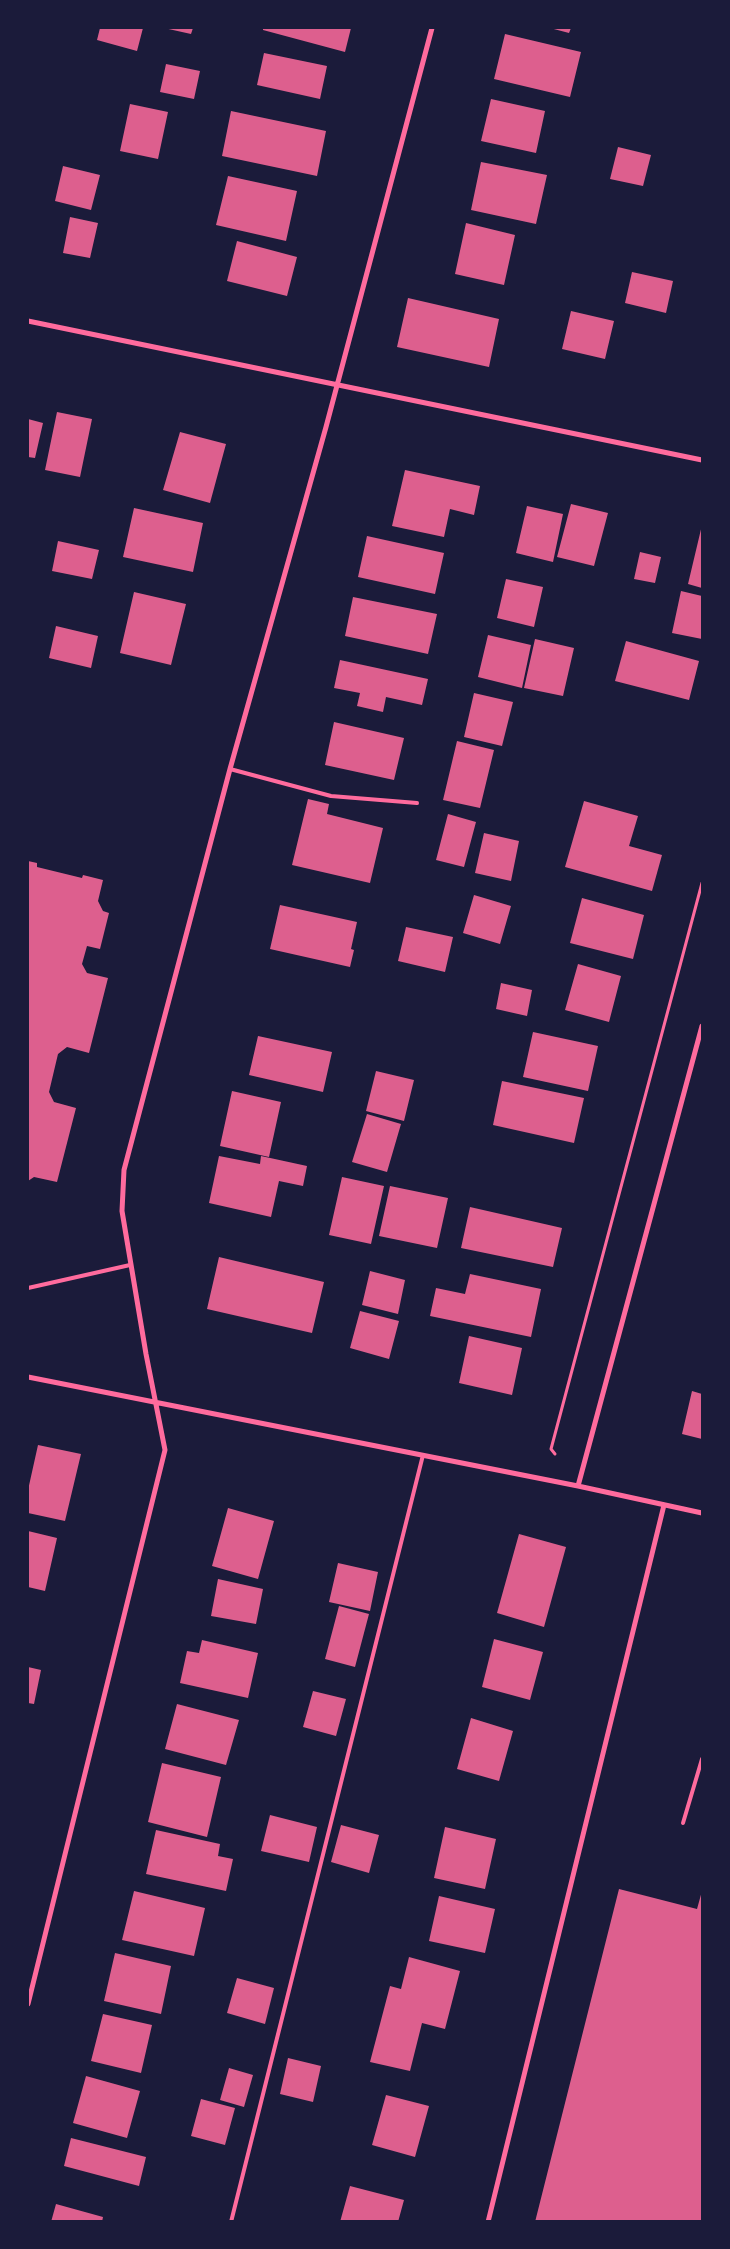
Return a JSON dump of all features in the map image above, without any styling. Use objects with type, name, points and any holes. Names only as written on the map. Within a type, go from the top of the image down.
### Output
[{"type":"street","points":[[28,2004],[165,1450],[157,1401],[146,1354],[122,1211],[124,1170],[230,769],[337,385],[432,28]]},
{"type":"street","points":[[28,321],[702,460]]},
{"type":"street","points":[[578,1486],[702,1026]]},
{"type":"street","points":[[28,1376],[578,1486],[702,1513]]},
{"type":"street","points":[[488,2222],[664,1506]]},
{"type":"lane","points":[[230,769],[331,796],[417,803]]},
{"type":"lane","points":[[28,1288],[130,1265]]},
{"type":"lane","points":[[231,2222],[423,1455]]},
{"type":"lane","points":[[683,1823],[702,1759]]},
{"type":"path","points":[[555,1454],[551,1448],[702,883]]},
{"type":"building","points":[[100,28],[143,28],[137,51],[97,40]]},
{"type":"building","points":[[164,28],[193,28],[191,34]]},
{"type":"building","points":[[263,28],[351,28],[345,52],[263,30]]},
{"type":"building","points":[[550,28],[571,28],[569,33]]},
{"type":"building","points":[[505,34],[581,52],[570,97],[494,79]]},
{"type":"building","points":[[264,53],[327,66],[320,99],[257,85]]},
{"type":"building","points":[[166,64],[200,71],[194,99],[160,92]]},
{"type":"building","points":[[491,99],[545,111],[536,153],[481,141]]},
{"type":"building","points":[[130,104],[168,112],[158,159],[120,151]]},
{"type":"building","points":[[231,111],[326,131],[317,176],[222,156]]},
{"type":"building","points":[[618,147],[651,155],[643,186],[610,179]]},
{"type":"building","points":[[481,162],[547,175],[536,224],[471,210]]},
{"type":"building","points":[[63,166],[100,175],[91,210],[55,201]]},
{"type":"building","points":[[228,176],[297,191],[286,241],[216,225]]},
{"type":"building","points":[[70,217],[98,223],[90,258],[63,253]]},
{"type":"building","points":[[466,223],[515,235],[504,285],[455,274]]},
{"type":"building","points":[[237,241],[297,257],[287,296],[227,281]]},
{"type":"building","points":[[632,272],[673,281],[666,313],[625,303]]},
{"type":"building","points":[[408,298],[499,319],[489,367],[397,347]]},
{"type":"building","points":[[571,311],[614,321],[605,359],[562,349]]},
{"type":"building","points":[[57,412],[92,419],[80,477],[45,470]]},
{"type":"building","points":[[28,419],[43,423],[35,458],[28,457]]},
{"type":"building","points":[[180,432],[226,444],[210,503],[163,490]]},
{"type":"building","points":[[405,470],[480,486],[474,515],[450,509],[444,537],[392,526]]},
{"type":"building","points":[[571,504],[608,513],[594,566],[557,557]]},
{"type":"building","points":[[527,506],[563,514],[553,562],[516,553]]},
{"type":"building","points":[[134,508],[203,523],[193,572],[123,557]]},
{"type":"building","points":[[702,525],[702,588],[688,584]]},
{"type":"building","points":[[367,536],[444,553],[435,594],[358,577]]},
{"type":"building","points":[[58,541],[99,550],[92,579],[52,571]]},
{"type":"building","points":[[640,552],[661,557],[655,583],[634,579]]},
{"type":"building","points":[[506,579],[543,587],[534,627],[497,618]]},
{"type":"building","points":[[681,591],[702,596],[702,639],[672,633]]},
{"type":"building","points":[[134,592],[186,604],[171,665],[120,653]]},
{"type":"building","points":[[353,597],[437,614],[428,654],[345,636]]},
{"type":"building","points":[[56,626],[98,636],[91,668],[49,658]]},
{"type":"building","points":[[488,635],[531,645],[522,688],[478,677]]},
{"type":"building","points":[[535,639],[574,648],[563,696],[524,688]]},
{"type":"building","points":[[626,641],[699,661],[689,700],[615,681]]},
{"type":"building","points":[[340,660],[428,679],[422,705],[386,697],[383,712],[357,706],[360,693],[334,688]]},
{"type":"building","points":[[474,693],[513,702],[502,746],[464,737]]},
{"type":"building","points":[[334,722],[404,738],[394,780],[325,765]]},
{"type":"building","points":[[457,741],[494,750],[480,808],[443,800]]},
{"type":"building","points":[[308,799],[329,804],[327,814],[383,828],[370,883],[292,865]]},
{"type":"building","points":[[584,801],[638,816],[629,846],[662,855],[652,891],[565,867]]},
{"type":"building","points":[[448,814],[476,822],[464,867],[436,860]]},
{"type":"building","points":[[484,833],[519,841],[511,881],[475,873]]},
{"type":"building","points":[[28,861],[37,863],[37,867],[82,878],[83,875],[103,880],[98,901],[103,911],[109,913],[100,949],[87,946],[82,964],[87,973],[108,978],[89,1053],[67,1047],[58,1054],[49,1092],[54,1102],[76,1108],[57,1182],[34,1177],[28,1181]]},
{"type":"building","points":[[474,895],[511,906],[500,944],[463,933]]},
{"type":"building","points":[[582,898],[644,915],[633,959],[570,943]]},
{"type":"building","points":[[280,905],[357,922],[351,949],[354,950],[350,967],[270,949]]},
{"type":"building","points":[[406,927],[453,937],[445,972],[398,961]]},
{"type":"building","points":[[578,964],[621,976],[609,1022],[565,1010]]},
{"type":"building","points":[[501,983],[532,990],[527,1016],[496,1009]]},
{"type":"building","points":[[533,1032],[598,1046],[588,1091],[523,1077]]},
{"type":"building","points":[[258,1036],[332,1052],[323,1092],[249,1075]]},
{"type":"building","points":[[376,1071],[414,1080],[404,1121],[366,1111]]},
{"type":"building","points":[[502,1081],[584,1098],[574,1143],[493,1125]]},
{"type":"building","points":[[232,1091],[281,1102],[269,1157],[220,1146]]},
{"type":"building","points":[[367,1114],[401,1124],[387,1172],[352,1162]]},
{"type":"building","points":[[219,1156],[260,1164],[261,1156],[307,1166],[303,1186],[279,1181],[271,1217],[209,1203]]},
{"type":"building","points":[[342,1177],[384,1186],[371,1244],[329,1235]]},
{"type":"building","points":[[390,1186],[448,1198],[437,1248],[379,1236]]},
{"type":"building","points":[[470,1207],[562,1228],[553,1267],[461,1248]]},
{"type":"building","points":[[219,1257],[324,1282],[312,1333],[207,1309]]},
{"type":"building","points":[[370,1271],[405,1280],[398,1314],[362,1305]]},
{"type":"building","points":[[470,1274],[541,1289],[531,1337],[430,1316],[436,1288],[465,1294]]},
{"type":"building","points":[[360,1311],[399,1321],[389,1359],[350,1348]]},
{"type":"building","points":[[469,1336],[522,1348],[512,1395],[459,1383]]},
{"type":"building","points":[[692,1391],[702,1394],[702,1439],[682,1434]]},
{"type":"building","points":[[38,1445],[81,1454],[65,1521],[28,1513],[28,1490]]},
{"type":"building","points":[[228,1508],[274,1521],[258,1579],[212,1566]]},
{"type":"building","points":[[28,1531],[57,1538],[45,1591],[28,1587]]},
{"type":"building","points":[[519,1534],[566,1547],[544,1627],[497,1613]]},
{"type":"building","points":[[338,1563],[378,1572],[370,1611],[329,1602]]},
{"type":"building","points":[[218,1579],[263,1589],[256,1624],[211,1616]]},
{"type":"building","points":[[339,1606],[369,1614],[355,1667],[325,1659]]},
{"type":"building","points":[[494,1639],[543,1652],[530,1700],[482,1687]]},
{"type":"building","points":[[202,1640],[258,1653],[248,1698],[180,1683],[187,1651],[199,1653]]},
{"type":"building","points":[[28,1667],[41,1670],[34,1704],[28,1703]]},
{"type":"building","points":[[313,1691],[346,1699],[336,1736],[303,1727]]},
{"type":"building","points":[[177,1704],[239,1720],[226,1765],[165,1749]]},
{"type":"building","points":[[471,1718],[513,1731],[499,1781],[457,1769]]},
{"type":"building","points":[[162,1763],[221,1777],[207,1837],[148,1822]]},
{"type":"building","points":[[270,1815],[317,1827],[309,1862],[261,1851]]},
{"type":"building","points":[[341,1825],[379,1835],[369,1873],[331,1862]]},
{"type":"building","points":[[445,1827],[496,1839],[485,1889],[434,1878]]},
{"type":"building","points":[[156,1830],[220,1844],[218,1856],[233,1859],[226,1891],[146,1874]]},
{"type":"building","points":[[619,1889],[697,1909],[702,1891],[702,2222],[535,2222]]},
{"type":"building","points":[[134,1891],[205,1908],[194,1956],[122,1940]]},
{"type":"building","points":[[439,1896],[495,1909],[485,1953],[429,1941]]},
{"type":"building","points":[[115,1953],[171,1966],[161,2014],[104,2001]]},
{"type":"building","points":[[409,1957],[460,1971],[445,2029],[422,2023],[410,2071],[370,2062],[390,1986],[401,1989]]},
{"type":"building","points":[[237,1978],[274,1988],[265,2024],[227,2013]]},
{"type":"building","points":[[103,2014],[152,2025],[141,2073],[91,2061]]},
{"type":"building","points":[[288,2058],[321,2066],[313,2102],[280,2094]]},
{"type":"building","points":[[229,2068],[253,2075],[244,2107],[220,2100]]},
{"type":"building","points":[[86,2076],[140,2091],[127,2138],[73,2123]]},
{"type":"building","points":[[386,2095],[429,2106],[415,2157],[372,2145]]},
{"type":"building","points":[[201,2099],[235,2108],[225,2145],[191,2136]]},
{"type":"building","points":[[71,2138],[146,2157],[139,2186],[64,2166]]},
{"type":"building","points":[[350,2186],[404,2200],[398,2222],[340,2222]]},
{"type":"building","points":[[56,2204],[103,2217],[102,2222],[51,2222]]}]
